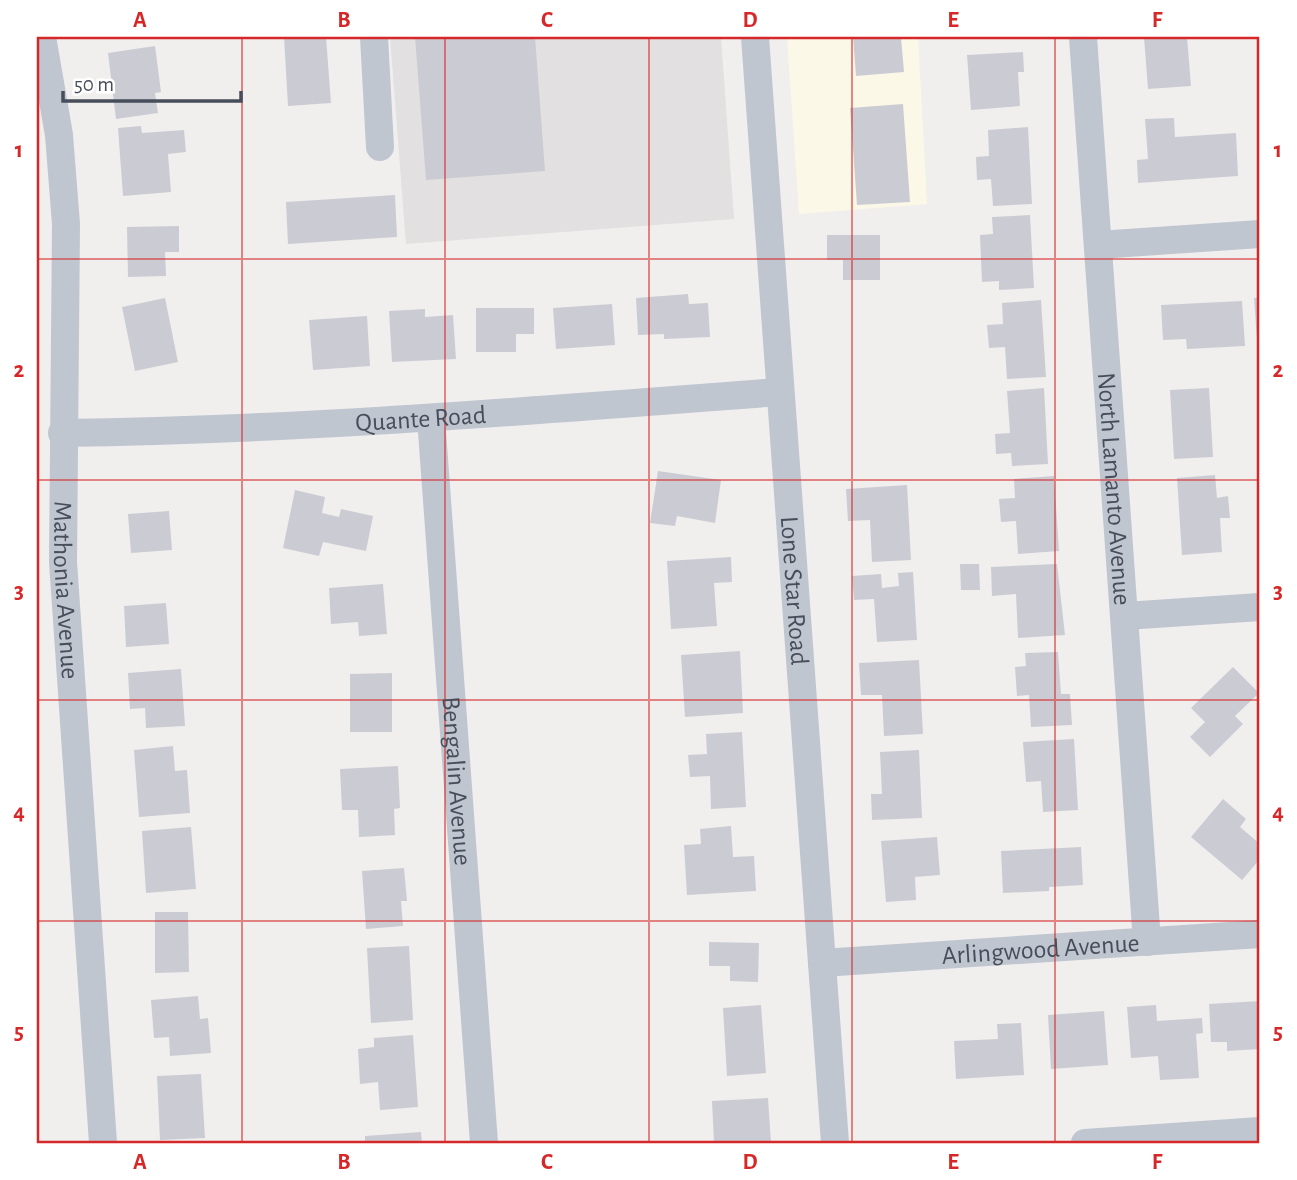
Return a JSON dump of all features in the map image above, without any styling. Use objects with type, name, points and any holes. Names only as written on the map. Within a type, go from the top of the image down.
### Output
[{"type":"street","name":"Mathonia Avenue","points":[[42,37],[59,135],[66,225],[62,433],[63,562],[70,696],[103,1143]]},
{"type":"street","points":[[373,37],[380,147]]},
{"type":"street","name":"Lone Star Road","points":[[755,37],[835,1143]]},
{"type":"street","name":"North Lamanto Avenue","points":[[1083,37],[1147,942]]},
{"type":"street","points":[[1098,244],[1260,234]]},
{"type":"street","name":"Quante Road","points":[[62,433],[203,431],[431,418],[779,392]]},
{"type":"street","name":"Bengalin Avenue","points":[[431,418],[484,1143]]},
{"type":"street","points":[[1125,616],[1260,607]]},
{"type":"street","name":"Arlingwood Avenue","points":[[822,963],[1260,934]]},
{"type":"street","points":[[1085,1143],[1260,1130]]},
{"type":"shaded area","points":[[390,37],[721,37],[734,219],[406,244]]},
{"type":"shaded area","points":[[787,37],[918,37],[927,204],[799,214]]},
{"type":"building","points":[[284,37],[326,37],[331,103],[288,106]]},
{"type":"building","points":[[415,37],[535,37],[545,171],[426,180]]},
{"type":"building","points":[[853,37],[901,37],[904,72],[856,76]]},
{"type":"building","points":[[1144,37],[1187,37],[1191,86],[1148,89]]},
{"type":"building","points":[[155,46],[161,92],[155,93],[158,113],[116,119],[108,53]]},
{"type":"building","points":[[1023,52],[1024,72],[1018,72],[1020,106],[971,110],[967,55]]},
{"type":"building","points":[[903,104],[910,202],[857,205],[850,108]]},
{"type":"building","points":[[1174,118],[1175,137],[1236,133],[1238,176],[1138,183],[1137,160],[1148,159],[1145,119]]},
{"type":"building","points":[[141,126],[142,133],[184,130],[186,152],[168,154],[171,192],[123,196],[118,128]]},
{"type":"building","points":[[1028,127],[1032,204],[993,206],[991,179],[977,180],[976,157],[989,156],[988,130]]},
{"type":"building","points":[[395,195],[397,237],[288,244],[286,202]]},
{"type":"building","points":[[1030,215],[1034,288],[999,290],[999,281],[982,282],[980,235],[993,234],[992,217]]},
{"type":"building","points":[[179,226],[179,252],[165,252],[166,276],[128,277],[127,227]]},
{"type":"building","points":[[827,235],[880,235],[880,280],[843,280],[843,260],[827,260]]},
{"type":"building","points":[[688,294],[689,304],[708,303],[710,337],[664,339],[664,334],[638,335],[636,298]]},
{"type":"building","points":[[165,298],[178,362],[135,371],[122,307]]},
{"type":"building","points":[[1254,298],[1260,298],[1260,340],[1257,340]]},
{"type":"building","points":[[1041,300],[1046,377],[1007,379],[1005,347],[989,348],[987,325],[1003,324],[1002,303]]},
{"type":"building","points":[[1242,301],[1245,346],[1187,349],[1186,339],[1163,340],[1161,305]]},
{"type":"building","points":[[612,304],[615,345],[556,349],[553,308]]},
{"type":"building","points":[[476,308],[534,308],[534,334],[516,334],[516,352],[476,352]]},
{"type":"building","points":[[425,309],[425,317],[453,315],[456,359],[392,362],[389,311]]},
{"type":"building","points":[[367,316],[370,366],[313,370],[309,320]]},
{"type":"building","points":[[1044,388],[1048,464],[1012,466],[1011,453],[996,454],[995,434],[1010,433],[1007,391]]},
{"type":"building","points":[[1209,388],[1213,457],[1174,459],[1170,390]]},
{"type":"building","points":[[658,471],[721,480],[715,523],[677,516],[675,526],[650,523]]},
{"type":"building","points":[[1215,475],[1217,498],[1228,496],[1230,518],[1220,518],[1222,552],[1182,555],[1177,478]]},
{"type":"building","points":[[1054,476],[1059,551],[1018,554],[1016,521],[1001,522],[999,499],[1015,498],[1014,479]]},
{"type":"building","points":[[907,485],[911,560],[872,562],[870,520],[848,521],[846,489]]},
{"type":"building","points":[[295,490],[325,497],[322,513],[339,517],[341,509],[373,516],[366,551],[323,542],[319,556],[283,548]]},
{"type":"building","points":[[169,511],[172,550],[131,553],[128,514]]},
{"type":"building","points":[[731,557],[732,582],[714,583],[717,626],[671,629],[667,561]]},
{"type":"building","points":[[960,564],[979,564],[980,590],[961,590]]},
{"type":"building","points":[[1057,564],[1065,635],[1018,638],[1016,594],[992,596],[991,567]]},
{"type":"building","points":[[913,572],[917,640],[877,642],[874,599],[854,600],[852,576],[881,574],[882,588],[899,586],[898,573]]},
{"type":"building","points":[[383,584],[387,634],[359,636],[358,622],[331,624],[329,588]]},
{"type":"building","points":[[166,603],[169,644],[126,647],[124,606]]},
{"type":"building","points":[[740,651],[743,713],[685,717],[681,655]]},
{"type":"building","points":[[1058,652],[1061,694],[1070,694],[1072,725],[1031,727],[1029,695],[1017,696],[1015,667],[1026,666],[1025,653]]},
{"type":"building","points":[[919,660],[923,734],[884,736],[882,695],[861,695],[859,663]]},
{"type":"building","points":[[1233,667],[1259,693],[1235,716],[1243,724],[1210,757],[1190,737],[1205,722],[1191,708]]},
{"type":"building","points":[[181,669],[185,726],[146,728],[145,708],[130,709],[128,673]]},
{"type":"building","points":[[392,673],[392,732],[350,732],[350,674]]},
{"type":"building","points":[[742,732],[746,807],[711,809],[710,776],[690,777],[688,755],[707,754],[706,734]]},
{"type":"building","points":[[1074,739],[1078,810],[1043,812],[1041,781],[1026,782],[1023,742]]},
{"type":"building","points":[[173,746],[175,771],[187,770],[190,813],[139,817],[134,750]]},
{"type":"building","points":[[919,750],[922,818],[872,820],[871,794],[882,794],[880,752]]},
{"type":"building","points":[[398,766],[400,808],[394,809],[395,835],[359,837],[358,810],[342,810],[340,769]]},
{"type":"building","points":[[1223,799],[1246,819],[1240,827],[1260,844],[1260,859],[1242,880],[1191,837]]},
{"type":"building","points":[[731,826],[733,857],[754,856],[756,891],[687,895],[684,845],[701,844],[700,829]]},
{"type":"building","points":[[191,827],[196,889],[146,893],[142,831]]},
{"type":"building","points":[[937,837],[940,875],[915,877],[916,900],[886,902],[881,841]]},
{"type":"building","points":[[1081,847],[1083,885],[1049,887],[1049,891],[1003,893],[1001,851]]},
{"type":"building","points":[[404,868],[407,901],[401,901],[403,926],[366,929],[362,871]]},
{"type":"building","points":[[155,912],[188,912],[189,972],[155,973]]},
{"type":"building","points":[[709,942],[759,943],[758,982],[730,981],[730,966],[709,966]]},
{"type":"building","points":[[409,946],[413,1020],[371,1023],[367,948]]},
{"type":"building","points":[[198,996],[200,1019],[208,1018],[211,1053],[170,1056],[169,1037],[154,1038],[151,1000]]},
{"type":"building","points":[[1260,1001],[1260,1049],[1227,1051],[1227,1042],[1211,1042],[1209,1004]]},
{"type":"building","points":[[761,1005],[766,1073],[727,1076],[723,1008]]},
{"type":"building","points":[[1156,1005],[1157,1021],[1202,1018],[1203,1033],[1196,1034],[1199,1078],[1160,1080],[1158,1056],[1131,1058],[1127,1007]]},
{"type":"building","points":[[1104,1011],[1108,1065],[1051,1069],[1048,1015]]},
{"type":"building","points":[[1021,1023],[1024,1075],[956,1079],[954,1041],[998,1039],[997,1024]]},
{"type":"building","points":[[413,1035],[418,1107],[380,1110],[378,1082],[360,1084],[358,1049],[374,1047],[374,1038]]},
{"type":"building","points":[[201,1074],[205,1138],[160,1140],[157,1076]]},
{"type":"building","points":[[768,1098],[771,1143],[714,1143],[712,1101]]},
{"type":"building","points":[[421,1132],[422,1143],[365,1143],[365,1136]]}]
